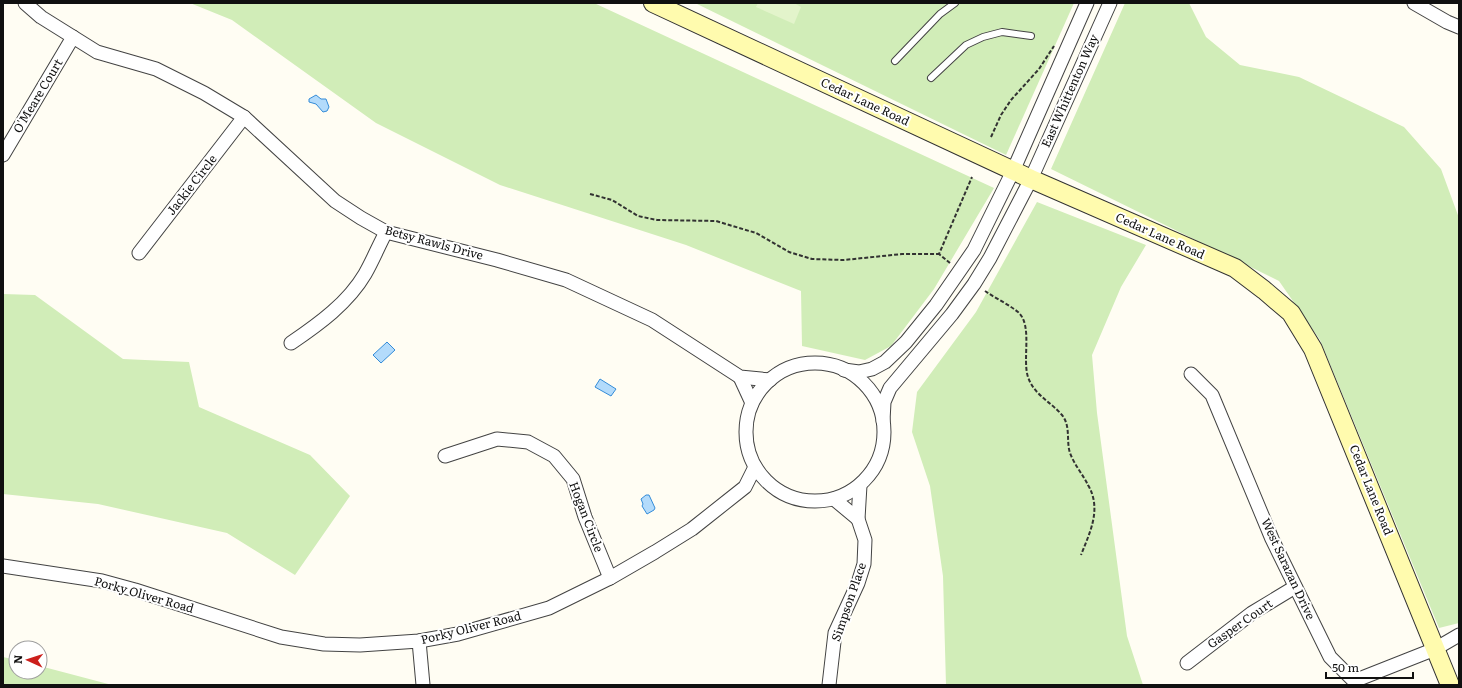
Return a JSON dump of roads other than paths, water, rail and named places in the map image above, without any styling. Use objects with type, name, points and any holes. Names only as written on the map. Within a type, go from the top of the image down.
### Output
[{"type":"street","name":"Betsy Rawls Drive","points":[[25,3],[41,17],[97,52],[156,69],[204,93],[244,117],[335,201],[386,232],[497,260],[566,280],[652,320],[740,377],[770,380]]},
{"type":"street","name":"Cedar Lane Road","points":[[653,3],[1030,179],[1234,268],[1264,290],[1291,314],[1313,350],[1450,685]]},
{"type":"street","name":"East Whittenton Way","points":[[844,370],[859,372],[872,369],[885,362],[906,342],[936,305],[974,250],[1013,171],[1087,3]]},
{"type":"street","name":"East Whittenton Way","points":[[883,421],[884,402],[890,388],[952,314],[974,284],[990,258],[1030,179],[1110,3]]},
{"type":"street","points":[[1414,3],[1447,22],[1459,27]]},
{"type":"street","name":"O'Meare Court","points":[[3,155],[73,37]]},
{"type":"street","name":"Jackie Circle","points":[[139,253],[244,117]]},
{"type":"street","points":[[291,343],[321,322],[349,295],[365,274],[386,232]]},
{"type":"street","points":[[801,364],[826,364],[844,370],[861,381],[877,403],[883,421],[884,433],[878,459],[869,476],[860,485],[844,496],[821,502],[789,497],[772,487],[763,478],[755,467],[750,456],[746,436],[746,427],[752,403],[770,380],[782,372],[801,364]]},
{"type":"street","name":"West Sarazan Drive","points":[[1191,374],[1212,395],[1272,538],[1295,587],[1330,657],[1353,683],[1435,648],[1459,635]]},
{"type":"street","points":[[740,377],[752,403]]},
{"type":"street","name":"Hogan Circle","points":[[445,456],[497,439],[528,442],[554,456],[573,479],[585,517],[610,578]]},
{"type":"street","name":"Porky Oliver Road","points":[[3,566],[102,581],[135,590],[280,637],[324,644],[360,645],[419,641],[458,634],[549,608],[610,578],[692,529],[745,487],[755,467]]},
{"type":"street","name":"Simpson Place","points":[[829,685],[836,633],[858,583],[864,564],[865,540],[858,519],[860,485]]},
{"type":"street","points":[[745,487],[772,487]]},
{"type":"street","points":[[834,499],[858,519]]},
{"type":"street","name":"Gasper Court","points":[[1187,662],[1252,613],[1295,587]]},
{"type":"street","points":[[419,641],[423,685]]},
{"type":"lane","points":[[895,61],[940,14],[955,3]]},
{"type":"lane","points":[[931,78],[966,45],[983,37],[1002,32],[1031,36]]},
{"type":"water","points":[[316,95],[321,99],[326,99],[329,107],[327,111],[323,112],[316,104],[309,102],[309,99]]},
{"type":"water","points":[[387,342],[395,350],[381,363],[373,355]]},
{"type":"water","points":[[600,379],[616,389],[611,396],[595,387]]},
{"type":"water","points":[[646,495],[649,495],[655,508],[647,514],[642,506],[643,504],[641,499]]}]
